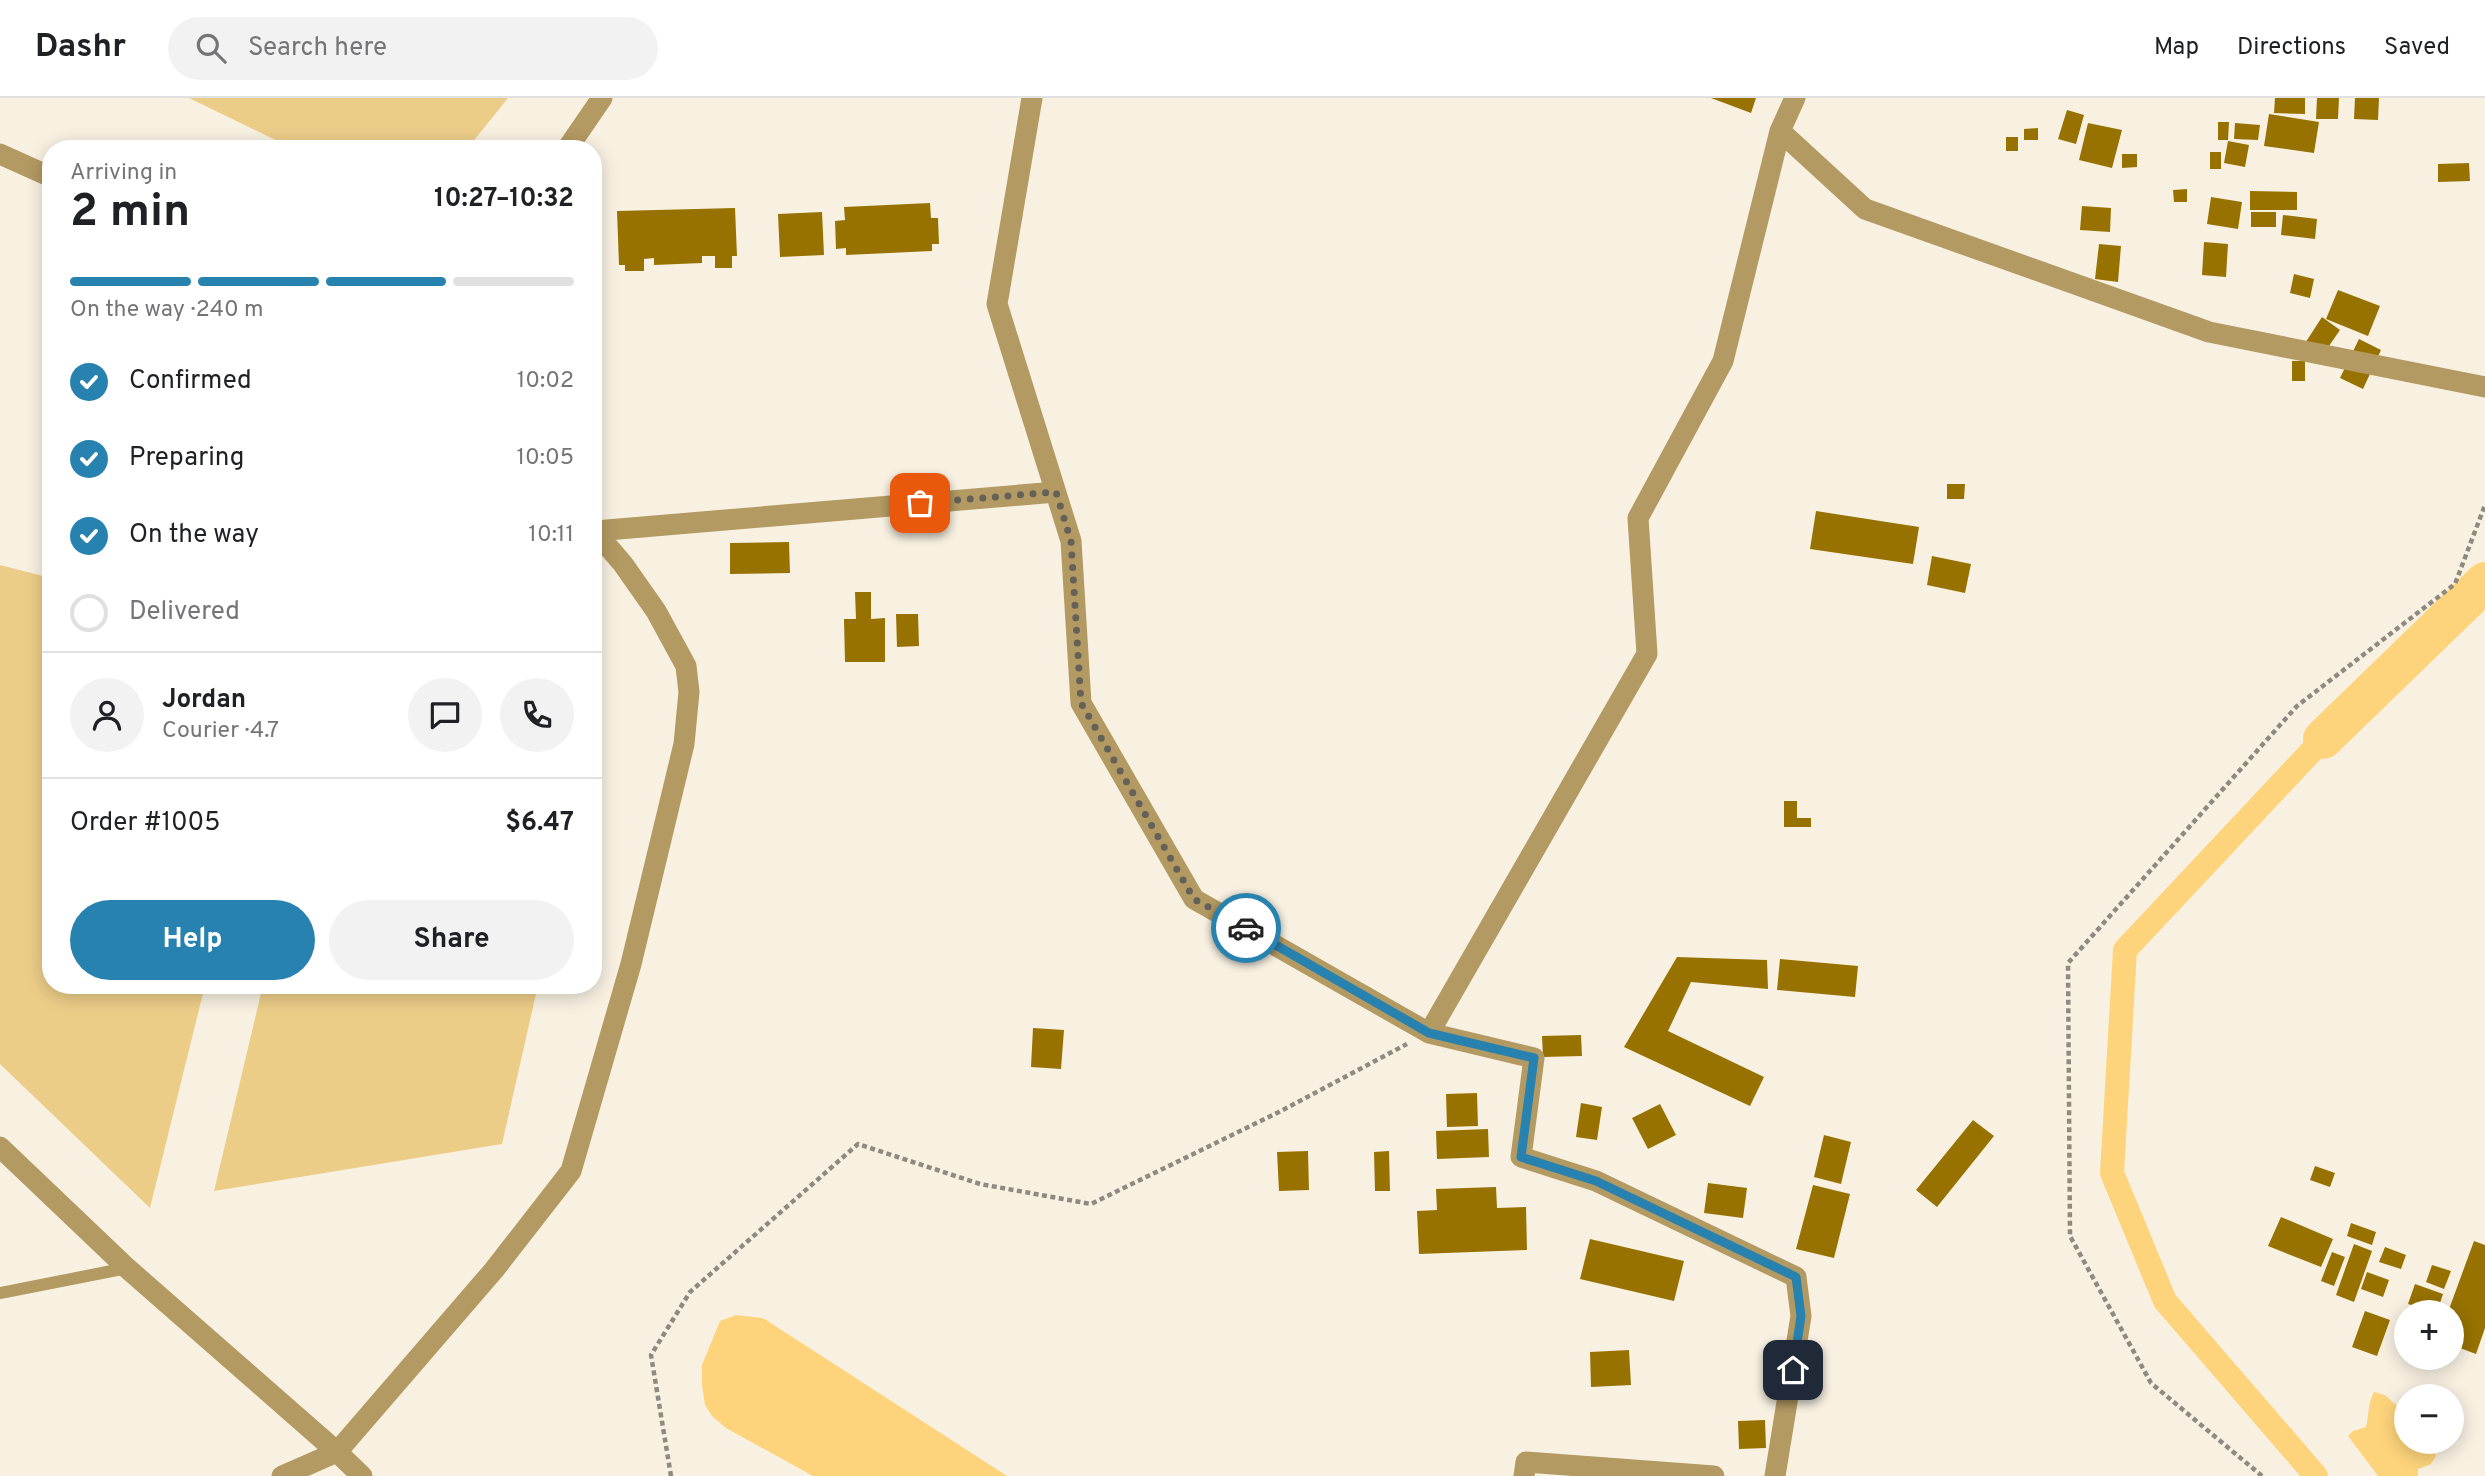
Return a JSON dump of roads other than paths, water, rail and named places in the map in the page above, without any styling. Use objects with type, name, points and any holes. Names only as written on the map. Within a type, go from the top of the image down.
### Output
[{"type":"street","points":[[573,140],[601,98]]},
{"type":"street","points":[[1032,98],[997,303],[1071,541],[1081,703],[1194,899],[1429,1033],[1534,1058],[1521,1157],[1596,1181],[1796,1277],[1801,1316],[1775,1476]]},
{"type":"street","points":[[1429,1033],[1647,654],[1639,518],[1723,360],[1780,131],[1795,98]]},
{"type":"street","points":[[1780,131],[1865,209],[2209,332],[2485,387]]},
{"type":"street","points":[[0,154],[42,173]]},
{"type":"street","points":[[602,529],[1056,492]]},
{"type":"street","points":[[282,1476],[337,1452],[494,1270],[571,1171],[631,964],[684,744],[689,692],[686,666],[656,611],[602,539]]},
{"type":"street","points":[[0,1147],[127,1268],[362,1476]]},
{"type":"street","points":[[1524,1476],[1527,1462],[1714,1476]]},
{"type":"lane","points":[[0,1293],[127,1268]]},
{"type":"waterway","points":[[2323,739],[2485,582]]},
{"type":"waterway","points":[[2316,1476],[2165,1301],[2112,1173],[2125,950],[2323,739]]}]
